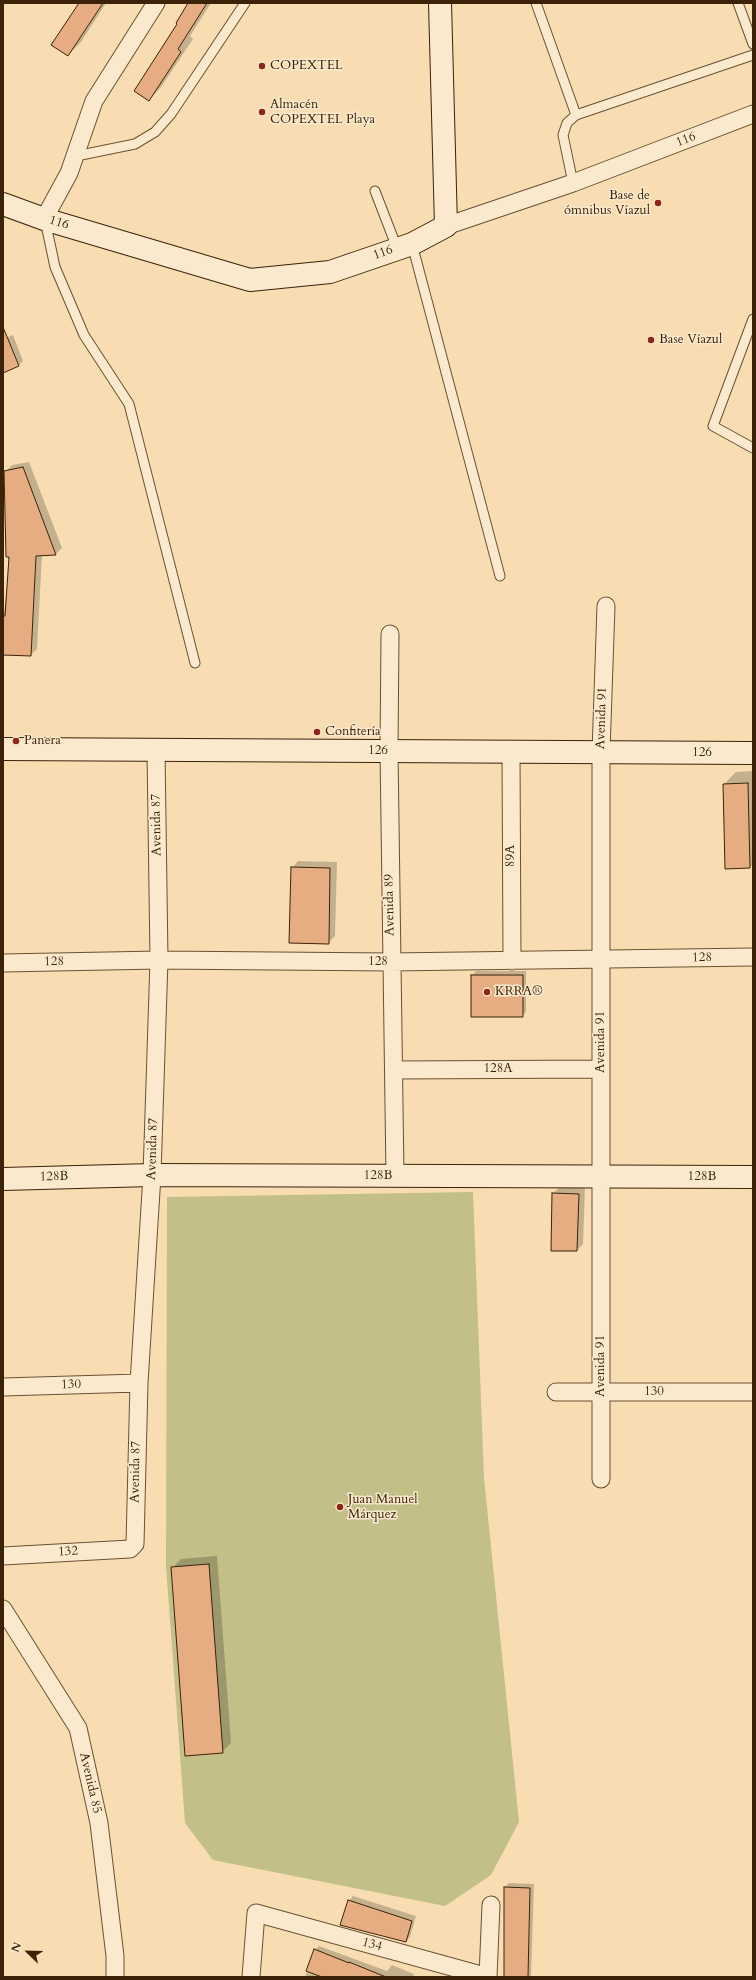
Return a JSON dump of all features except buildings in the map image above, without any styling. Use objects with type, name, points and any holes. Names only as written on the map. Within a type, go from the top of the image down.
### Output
[{"type":"street","points":[[44,218],[69,173],[94,101],[156,3]]},
{"type":"street","points":[[440,3],[446,226]]},
{"type":"street","name":"116","points":[[3,204],[44,218],[250,280],[330,272],[404,246],[446,226],[573,183],[753,114]]},
{"type":"street","name":"Avenida 91","points":[[601,1478],[601,752],[606,606]]},
{"type":"street","name":"Avenida 89","points":[[390,634],[389,751],[395,1176]]},
{"type":"street","name":"126","points":[[3,749],[753,753]]},
{"type":"street","name":"Avenida 87","points":[[133,1547],[135,1544],[138,1383],[152,1175],[159,960],[156,750]]},
{"type":"street","name":"89A","points":[[511,752],[512,961]]},
{"type":"street","name":"128","points":[[3,963],[159,960],[391,962],[753,957]]},
{"type":"street","name":"128A","points":[[394,1070],[601,1069]]},
{"type":"street","name":"128B","points":[[3,1179],[152,1175],[600,1177],[753,1176]]},
{"type":"street","name":"130","points":[[3,1387],[138,1383]]},
{"type":"street","name":"130","points":[[556,1392],[753,1392]]},
{"type":"street","name":"132","points":[[3,1556],[130,1549],[133,1547]]},
{"type":"street","name":"Avenida 85","points":[[3,1609],[78,1728],[99,1823],[115,1956],[115,1977]]},
{"type":"street","points":[[488,1977],[491,1905]]},
{"type":"street","name":"134","points":[[251,1977],[256,1912],[488,1977]]},
{"type":"lane","points":[[69,173],[76,156],[136,144],[154,132],[171,114],[245,3]]},
{"type":"lane","points":[[536,3],[576,115]]},
{"type":"lane","points":[[738,3],[753,44]]},
{"type":"lane","points":[[573,183],[563,134],[567,123],[576,115],[753,55]]},
{"type":"lane","points":[[375,191],[404,246],[500,576]]},
{"type":"lane","points":[[44,218],[55,267],[84,335],[129,404],[195,663]]},
{"type":"lane","points":[[753,319],[713,426],[753,448]]},
{"type":"shaded area","name":"Juan Manuel Márquez","points":[[473,1192],[484,1478],[519,1822],[491,1875],[445,1906],[213,1860],[185,1823],[166,1566],[167,1197]]},
{"type":"place","name":"COPEXTEL","points":[[262,66]]},
{"type":"place","name":"Almacén COPEXTEL Playa","points":[[262,112]]},
{"type":"place","name":"Base de ómnibus Víazul","points":[[658,203]]},
{"type":"place","name":"Base Víazul","points":[[651,340]]},
{"type":"place","name":"Confitería","points":[[317,732]]},
{"type":"place","name":"Panera","points":[[16,741]]},
{"type":"place","name":"KRRA®","points":[[487,992]]},
{"type":"place","name":"Juan Manuel Márquez","points":[[340,1507]]}]
